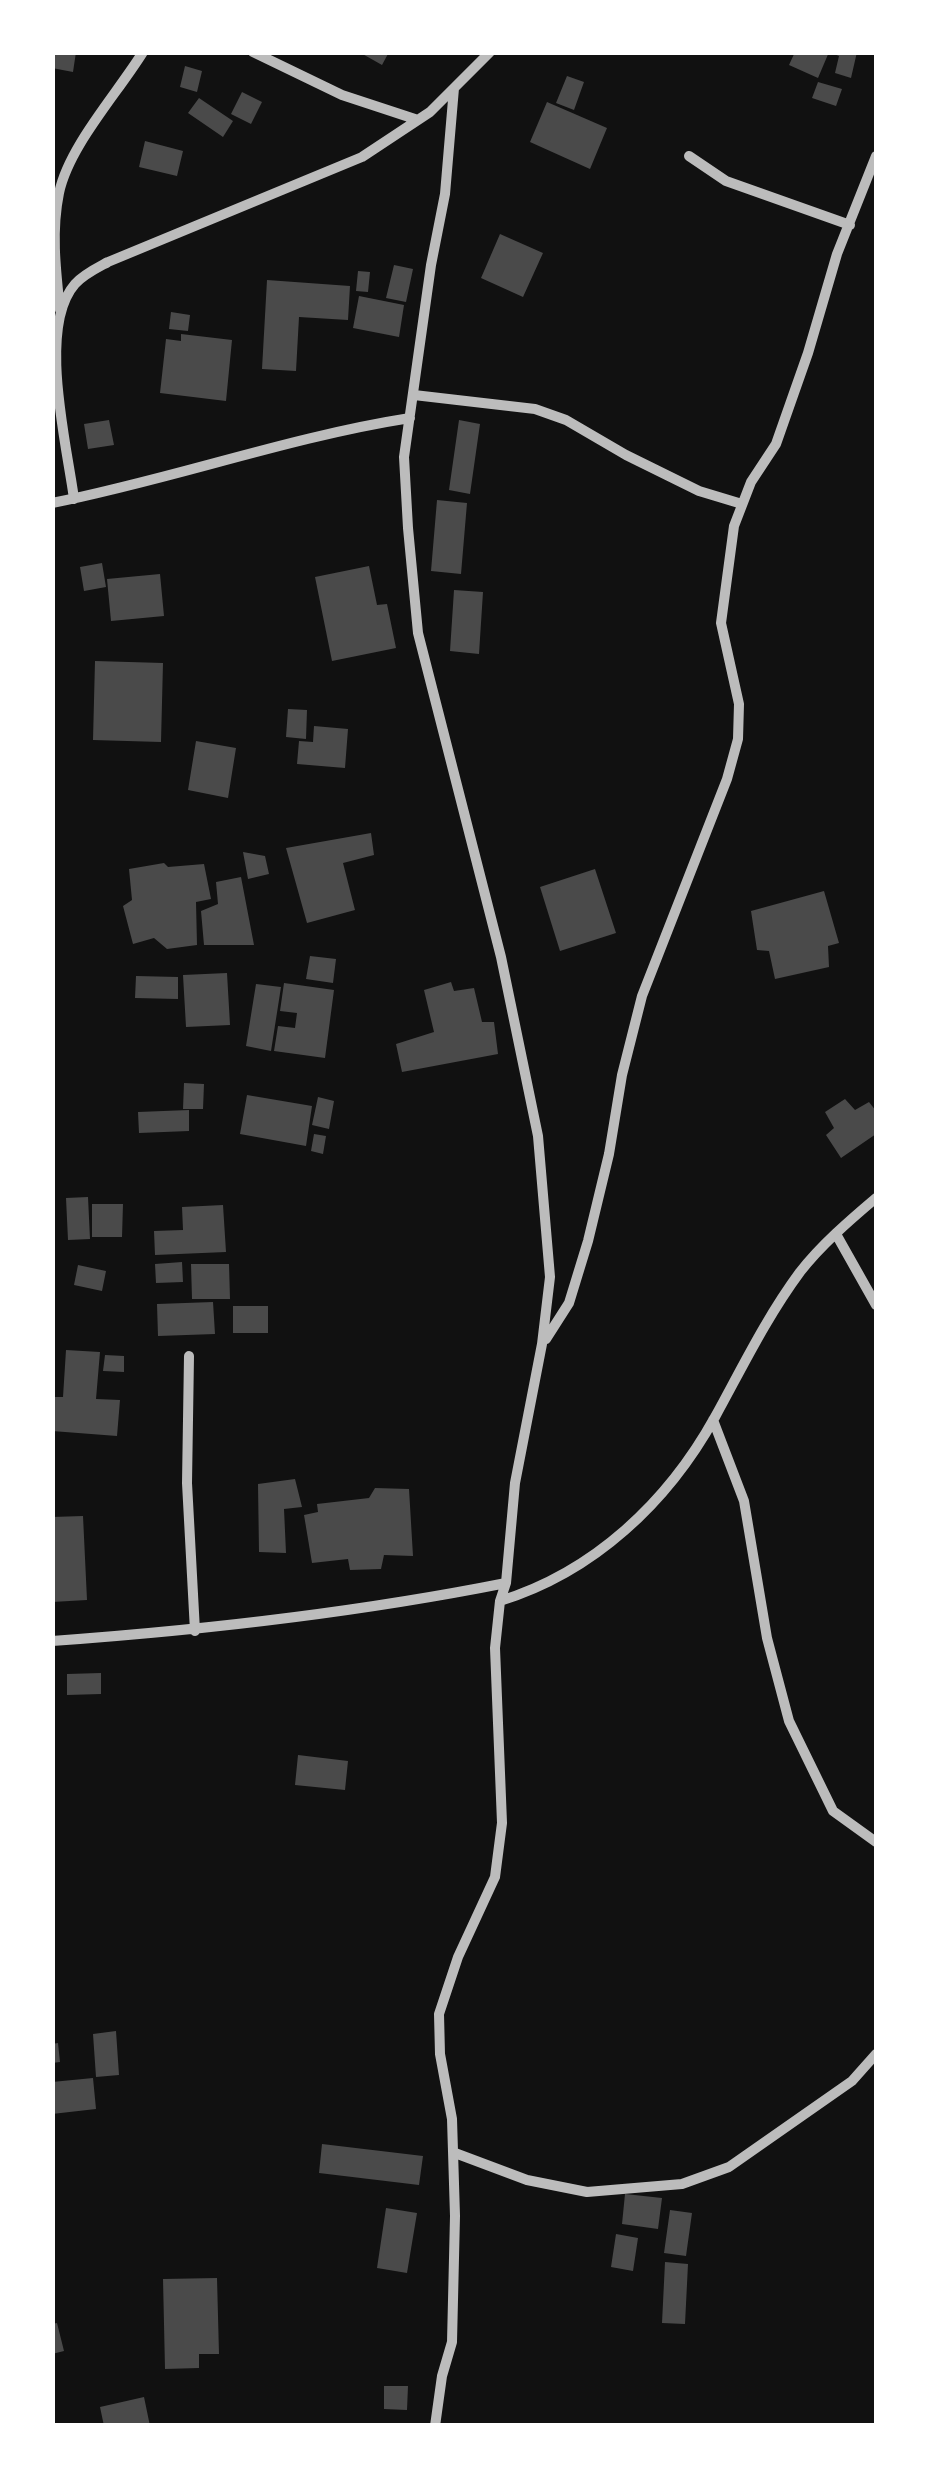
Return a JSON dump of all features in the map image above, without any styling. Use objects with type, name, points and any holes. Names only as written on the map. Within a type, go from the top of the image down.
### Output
[{"type":"street","points":[[74,498],[56,366],[60,311],[54,240],[59,193],[73,158],[143,52]]},
{"type":"street","points":[[253,52],[342,95],[418,120]]},
{"type":"street","points":[[60,311],[74,284],[108,262],[362,158],[418,120],[490,52]]},
{"type":"street","points":[[435,2426],[442,2376],[452,2342],[454,2153],[440,2054],[439,2014],[458,1956],[495,1876],[502,1823],[495,1648],[523,1434],[542,1344],[550,1277],[538,1136],[501,958],[418,632],[404,457],[445,194],[454,88]]},
{"type":"street","points":[[689,156],[726,181],[850,224]]},
{"type":"street","points":[[542,1344],[569,1303],[605,1172],[622,1075],[642,996],[728,779],[738,739],[740,704],[721,623],[734,526],[750,482],[776,444],[876,156]]},
{"type":"street","points":[[414,395],[535,409],[566,420],[699,491],[742,504]]},
{"type":"street","points":[[52,503],[338,430],[410,418]]},
{"type":"street","points":[[500,1600],[534,1590],[559,1577],[622,1535],[670,1480],[713,1420],[763,1328],[802,1270],[876,1198]]},
{"type":"street","points":[[836,1234],[876,1305]]},
{"type":"street","points":[[190,1356],[187,1483],[195,1631]]},
{"type":"street","points":[[713,1420],[744,1502],[767,1638],[789,1721],[833,1811],[876,1842]]},
{"type":"street","points":[[52,1641],[195,1631],[408,1603],[506,1584]]},
{"type":"street","points":[[454,2153],[527,2180],[588,2192],[682,2184],[728,2167],[776,2135],[852,2081],[876,2054]]},
{"type":"building","points":[[52,52],[76,52],[73,72],[52,68]]},
{"type":"building","points":[[359,52],[389,52],[382,65]]},
{"type":"building","points":[[795,52],[829,52],[818,78],[789,65]]},
{"type":"building","points":[[829,52],[857,52],[851,78],[835,73],[839,56]]},
{"type":"building","points":[[185,66],[202,71],[197,92],[180,87]]},
{"type":"building","points":[[567,76],[584,82],[574,110],[556,103]]},
{"type":"building","points":[[818,82],[842,89],[836,106],[812,98]]},
{"type":"building","points":[[242,92],[262,102],[251,124],[231,114]]},
{"type":"building","points":[[199,98],[233,121],[223,137],[188,113]]},
{"type":"building","points":[[547,102],[607,128],[590,169],[530,142]]},
{"type":"building","points":[[145,141],[183,151],[177,176],[139,167]]},
{"type":"building","points":[[500,234],[543,253],[523,297],[481,278]]},
{"type":"building","points":[[394,265],[413,269],[406,302],[386,298]]},
{"type":"building","points":[[358,271],[370,272],[368,292],[356,291]]},
{"type":"building","points":[[267,280],[350,286],[348,320],[299,317],[296,371],[262,369]]},
{"type":"building","points":[[359,296],[404,305],[399,337],[353,328]]},
{"type":"building","points":[[171,312],[190,315],[188,331],[169,329]]},
{"type":"building","points":[[181,334],[232,340],[226,401],[160,393],[166,339],[181,341]]},
{"type":"building","points":[[109,420],[114,445],[88,449],[84,424]]},
{"type":"building","points":[[459,420],[480,424],[470,494],[449,490]]},
{"type":"building","points":[[437,500],[467,503],[461,574],[431,571]]},
{"type":"building","points":[[102,563],[106,587],[84,591],[80,567]]},
{"type":"building","points":[[369,566],[377,605],[387,604],[396,648],[332,661],[315,577]]},
{"type":"building","points":[[160,574],[164,616],[111,621],[107,579]]},
{"type":"building","points":[[454,590],[483,592],[479,654],[450,651]]},
{"type":"building","points":[[95,661],[163,663],[161,742],[93,740]]},
{"type":"building","points":[[288,709],[307,710],[306,739],[286,737]]},
{"type":"building","points":[[314,726],[348,729],[345,768],[297,764],[299,741],[313,742]]},
{"type":"building","points":[[196,741],[236,748],[228,798],[188,790]]},
{"type":"building","points":[[371,833],[374,855],[343,863],[355,910],[307,923],[286,848]]},
{"type":"building","points":[[243,852],[265,856],[269,874],[248,879]]},
{"type":"building","points":[[164,863],[168,867],[204,864],[211,899],[196,902],[197,945],[167,949],[154,938],[133,944],[123,906],[132,900],[129,869]]},
{"type":"building","points":[[595,869],[616,933],[560,951],[540,887]]},
{"type":"building","points":[[241,877],[254,945],[204,945],[201,911],[218,904],[216,882]]},
{"type":"building","points":[[824,891],[839,943],[828,946],[829,967],[775,979],[769,951],[757,950],[751,911]]},
{"type":"building","points":[[310,956],[336,959],[333,983],[306,979]]},
{"type":"building","points":[[227,973],[230,1025],[186,1027],[183,975]]},
{"type":"building","points":[[136,976],[178,977],[178,999],[135,998]]},
{"type":"building","points":[[451,982],[454,991],[474,988],[482,1022],[494,1022],[498,1054],[402,1072],[396,1044],[434,1032],[424,990]]},
{"type":"building","points":[[284,983],[334,990],[325,1058],[274,1051],[278,1026],[295,1028],[297,1013],[280,1011]]},
{"type":"building","points":[[256,984],[281,987],[271,1051],[246,1046]]},
{"type":"building","points":[[184,1083],[204,1084],[203,1109],[183,1109]]},
{"type":"building","points":[[247,1095],[312,1106],[306,1146],[240,1134]]},
{"type":"building","points":[[318,1097],[334,1101],[329,1129],[312,1125]]},
{"type":"building","points":[[845,1099],[855,1110],[869,1102],[876,1111],[876,1134],[841,1158],[826,1135],[834,1128],[825,1112]]},
{"type":"building","points":[[189,1110],[189,1131],[139,1133],[138,1112]]},
{"type":"building","points":[[314,1134],[326,1136],[323,1154],[311,1151]]},
{"type":"building","points":[[88,1197],[90,1239],[68,1240],[66,1198]]},
{"type":"building","points":[[92,1204],[123,1204],[122,1237],[92,1237]]},
{"type":"building","points":[[223,1205],[226,1252],[155,1255],[154,1231],[183,1230],[182,1207]]},
{"type":"building","points":[[182,1262],[183,1282],[156,1283],[155,1264]]},
{"type":"building","points":[[191,1264],[229,1264],[230,1299],[192,1299]]},
{"type":"building","points":[[78,1265],[106,1271],[102,1291],[74,1285]]},
{"type":"building","points":[[213,1302],[215,1334],[158,1336],[157,1304]]},
{"type":"building","points":[[233,1306],[268,1306],[268,1333],[233,1333]]},
{"type":"building","points":[[66,1350],[100,1352],[96,1399],[120,1400],[117,1436],[52,1431],[52,1397],[63,1397]]},
{"type":"building","points":[[105,1355],[124,1356],[124,1372],[103,1371]]},
{"type":"building","points":[[295,1479],[302,1507],[284,1509],[286,1553],[259,1552],[258,1484]]},
{"type":"building","points":[[375,1488],[409,1489],[413,1556],[384,1555],[381,1569],[350,1570],[348,1559],[312,1563],[304,1515],[318,1512],[317,1504],[369,1498]]},
{"type":"building","points":[[83,1516],[87,1600],[52,1602],[52,1517]]},
{"type":"building","points":[[101,1673],[101,1694],[67,1695],[67,1674]]},
{"type":"building","points":[[298,1755],[348,1761],[345,1790],[295,1785]]},
{"type":"building","points":[[116,2031],[119,2075],[96,2077],[93,2034]]},
{"type":"building","points":[[58,2043],[60,2062],[52,2063],[52,2044]]},
{"type":"building","points":[[93,2078],[96,2109],[52,2114],[52,2082]]},
{"type":"building","points":[[322,2144],[423,2156],[419,2185],[319,2173]]},
{"type":"building","points":[[625,2194],[662,2198],[658,2229],[622,2224]]},
{"type":"building","points":[[386,2208],[417,2213],[407,2273],[377,2268]]},
{"type":"building","points":[[670,2210],[692,2213],[686,2256],[664,2253]]},
{"type":"building","points":[[616,2234],[638,2238],[633,2271],[611,2267]]},
{"type":"building","points":[[665,2262],[688,2264],[685,2324],[662,2323]]},
{"type":"building","points":[[217,2278],[219,2354],[199,2354],[199,2368],[165,2369],[163,2279]]},
{"type":"building","points":[[57,2323],[64,2351],[52,2354],[52,2324]]},
{"type":"building","points":[[384,2386],[408,2386],[407,2410],[384,2409]]},
{"type":"building","points":[[144,2397],[150,2426],[104,2426],[100,2407]]}]
